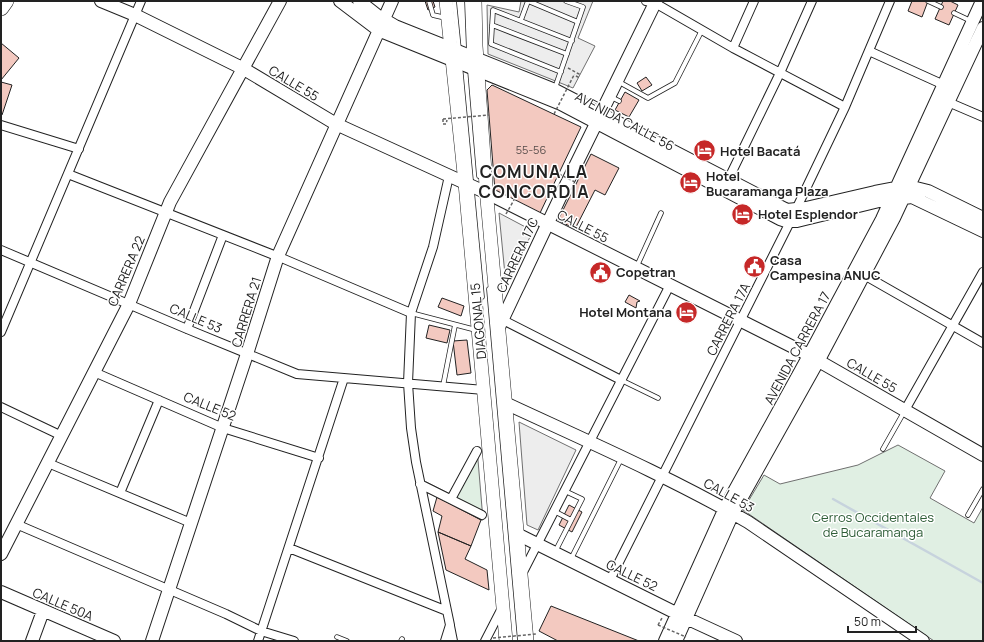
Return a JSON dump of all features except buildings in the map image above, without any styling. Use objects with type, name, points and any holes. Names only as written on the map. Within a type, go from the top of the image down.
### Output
[{"type":"highway","points":[[1,8],[6,1]]},
{"type":"main road","name":"DIAGONAL 15","points":[[446,1],[448,18],[465,60],[477,190],[478,331],[506,641]]},
{"type":"main road","name":"DIAGONAL 15","points":[[475,1],[465,60],[477,190],[499,321],[521,577],[532,638]]},
{"type":"street","name":"CALLE 55","points":[[101,1],[135,15],[244,69],[336,124],[449,176],[814,358],[983,455]]},
{"type":"street","points":[[1,332],[141,1]]},
{"type":"street","name":"CARRERA 22","points":[[1,554],[129,304],[174,195],[280,1]]},
{"type":"street","name":"AVENIDA CALLE 56","points":[[340,1],[381,25],[402,29],[550,99],[598,118],[621,120],[728,180],[784,209],[790,211],[796,210],[875,192],[900,193]]},
{"type":"street","name":"AVENIDA CALLE 56","points":[[359,1],[381,25]]},
{"type":"street","name":"CARRERA 21","points":[[152,641],[192,523],[278,256],[392,1]]},
{"type":"street","points":[[733,48],[754,1]]},
{"type":"street","points":[[728,180],[780,73],[812,1]]},
{"type":"street","name":"CARRERA 17A","points":[[610,580],[796,210],[845,107],[890,1]]},
{"type":"street","name":"AVENIDA CARRERA 17","points":[[814,358],[882,220],[900,193],[948,102],[978,25],[982,1]]},
{"type":"street","points":[[652,2],[733,48],[845,107]]},
{"type":"street","name":"CARRERA 17C","points":[[499,321],[598,118],[614,98],[617,80],[652,2]]},
{"type":"street","name":"AVENIDA CARRERA 17","points":[[665,641],[682,616],[729,511],[814,358],[864,275],[900,193],[944,85],[978,25]]},
{"type":"street","points":[[869,51],[944,85]]},
{"type":"street","name":"AVENIDA CALLE 56","points":[[465,60],[554,90],[598,118],[780,220],[790,222]]},
{"type":"street","points":[[948,102],[983,117]]},
{"type":"street","points":[[1,125],[79,149]]},
{"type":"street","points":[[68,174],[278,256],[411,313]]},
{"type":"street","points":[[449,176],[432,247],[411,313],[408,384],[411,428],[420,484],[454,641]]},
{"type":"street","points":[[790,222],[920,188],[983,218]]},
{"type":"street","points":[[900,193],[917,198],[983,231]]},
{"type":"street","points":[[187,329],[223,235]]},
{"type":"street","name":"CALLE 53","points":[[1,250],[297,374],[484,390]]},
{"type":"street","points":[[905,410],[983,272]]},
{"type":"street","points":[[864,275],[983,343]]},
{"type":"street","points":[[521,577],[670,285]]},
{"type":"street","points":[[499,321],[621,380]]},
{"type":"street","name":"CALLE 52","points":[[94,372],[223,428],[318,458]]},
{"type":"street","points":[[258,641],[344,378]]},
{"type":"street","points":[[120,493],[159,400]]},
{"type":"street","name":"CALLE 53","points":[[505,403],[662,476],[729,511],[748,522],[923,641]]},
{"type":"street","points":[[1,406],[62,436]]},
{"type":"street","points":[[451,499],[477,451]]},
{"type":"street","points":[[48,463],[192,523]]},
{"type":"street","points":[[420,484],[482,515]]},
{"type":"street","points":[[16,524],[261,631],[294,641]]},
{"type":"street","name":"CALLE 52","points":[[517,534],[682,616],[736,641]]},
{"type":"street","points":[[289,548],[447,611]]},
{"type":"street","name":"CALLE 50A","points":[[1,592],[114,641]]},
{"type":"street","points":[[485,641],[503,606]]},
{"type":"street","points":[[32,641],[43,611]]},
{"type":"street","name":"AVENIDA CARRERA 17","points":[[681,639],[682,616]]},
{"type":"street","points":[[445,641],[450,625]]},
{"type":"lane","points":[[429,1],[433,15],[448,18]]},
{"type":"lane","points":[[454,1],[465,60]]},
{"type":"lane","points":[[465,60],[467,1]]},
{"type":"lane","points":[[554,90],[583,7],[566,1]]},
{"type":"lane","points":[[928,1],[941,7]]},
{"type":"lane","points":[[521,20],[527,2],[578,22]]},
{"type":"lane","points":[[561,72],[491,44],[493,10],[572,40]]},
{"type":"lane","points":[[954,13],[978,25]]},
{"type":"lane","points":[[492,25],[567,54]]},
{"type":"lane","points":[[617,80],[648,98],[675,83],[702,30]]},
{"type":"lane","points":[[477,190],[482,305]]},
{"type":"lane","points":[[636,269],[662,213]]},
{"type":"lane","points":[[488,284],[520,641]]},
{"type":"lane","points":[[411,313],[478,331]]},
{"type":"lane","points":[[443,386],[455,325]]},
{"type":"lane","points":[[621,380],[658,398]]},
{"type":"lane","points":[[883,449],[905,410]]},
{"type":"lane","points":[[571,560],[622,457]]},
{"type":"lane","points":[[968,515],[983,489]]},
{"type":"lane","points":[[555,552],[582,499],[565,491]]},
{"type":"lane","points":[[554,511],[571,520]]},
{"type":"lane","points":[[337,637],[347,641]]},
{"type":"path","points":[[554,114],[574,75],[578,77],[579,74],[563,66]]},
{"type":"path","points":[[451,120],[446,120],[446,124],[443,124],[443,119],[489,115]]},
{"type":"path","points":[[559,174],[577,183]]},
{"type":"path","points":[[506,214],[514,200]]},
{"type":"path","points":[[663,625],[661,624],[663,619],[661,618],[658,624],[681,639]]},
{"type":"path","points":[[493,638],[532,638]]},
{"type":"green space","name":"Cerros Occidentales de Bucaramanga","points":[[898,445],[945,471],[930,498],[974,523],[983,507],[983,641],[934,641],[743,510],[764,475],[780,484],[858,465]]},
{"type":"green space","points":[[477,448],[483,520],[429,492],[426,482],[450,494]]},
{"type":"shaded area","points":[[521,1],[593,1],[578,38],[595,46],[573,88],[488,54],[487,5],[519,12]]},
{"type":"shaded area","points":[[499,213],[533,231],[506,285]]},
{"type":"shaded area","points":[[519,422],[576,450],[538,530],[527,525]]},
{"type":"waterway","points":[[833,499],[983,583]]},
{"type":"place","name":"Hotel Bacatá","points":[[704,151]]},
{"type":"place","name":"Hotel Bucaramanga Plaza","points":[[690,183]]},
{"type":"place","name":"Hotel Esplendor","points":[[743,214]]},
{"type":"place","name":"Casa Campesina ANUC","points":[[755,267]]},
{"type":"place","name":"Copetran","points":[[601,272]]},
{"type":"place","name":"Hotel Montana","points":[[687,312]]},
{"type":"district","name":"COMUNA LA CONCORDIA","points":[[534,182]]}]
